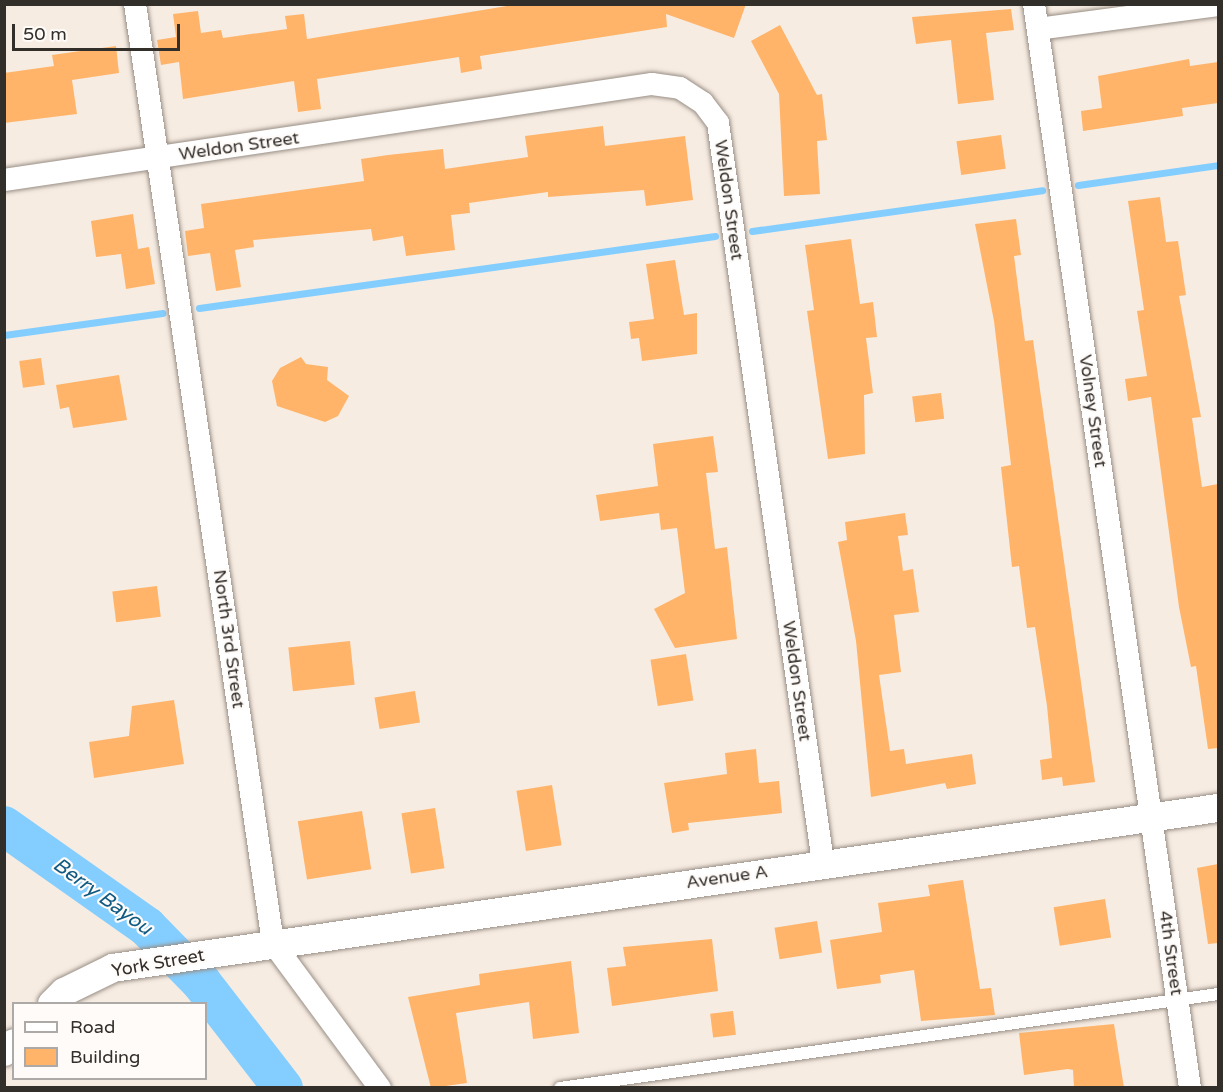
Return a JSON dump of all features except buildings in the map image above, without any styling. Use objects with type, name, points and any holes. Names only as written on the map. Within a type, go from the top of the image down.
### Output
[{"type":"street","name":"North 3rd Street","points":[[135,4],[273,943],[380,1088]]},
{"type":"street","name":"Volney Street","points":[[1035,4],[1152,818]]},
{"type":"street","points":[[1038,29],[1218,5]]},
{"type":"street","name":"Weldon Street","points":[[4,180],[652,84],[680,88],[703,103],[718,123],[823,863]]},
{"type":"street","name":"Avenue A","points":[[237,950],[823,863],[1218,808]]},
{"type":"street","name":"4th Street","points":[[1152,818],[1190,1088]]},
{"type":"street","name":"York Street","points":[[54,1002],[64,992],[113,968],[237,950]]},
{"type":"lane","points":[[560,1088],[1218,994]]},
{"type":"waterway","points":[[1078,185],[1218,165]]},
{"type":"waterway","points":[[752,231],[1042,190]]},
{"type":"waterway","points":[[199,308],[715,236]]},
{"type":"waterway","points":[[4,335],[162,313]]},
{"type":"waterway","name":"Berry Bayou","points":[[4,826],[147,927],[201,982],[283,1088]]}]
